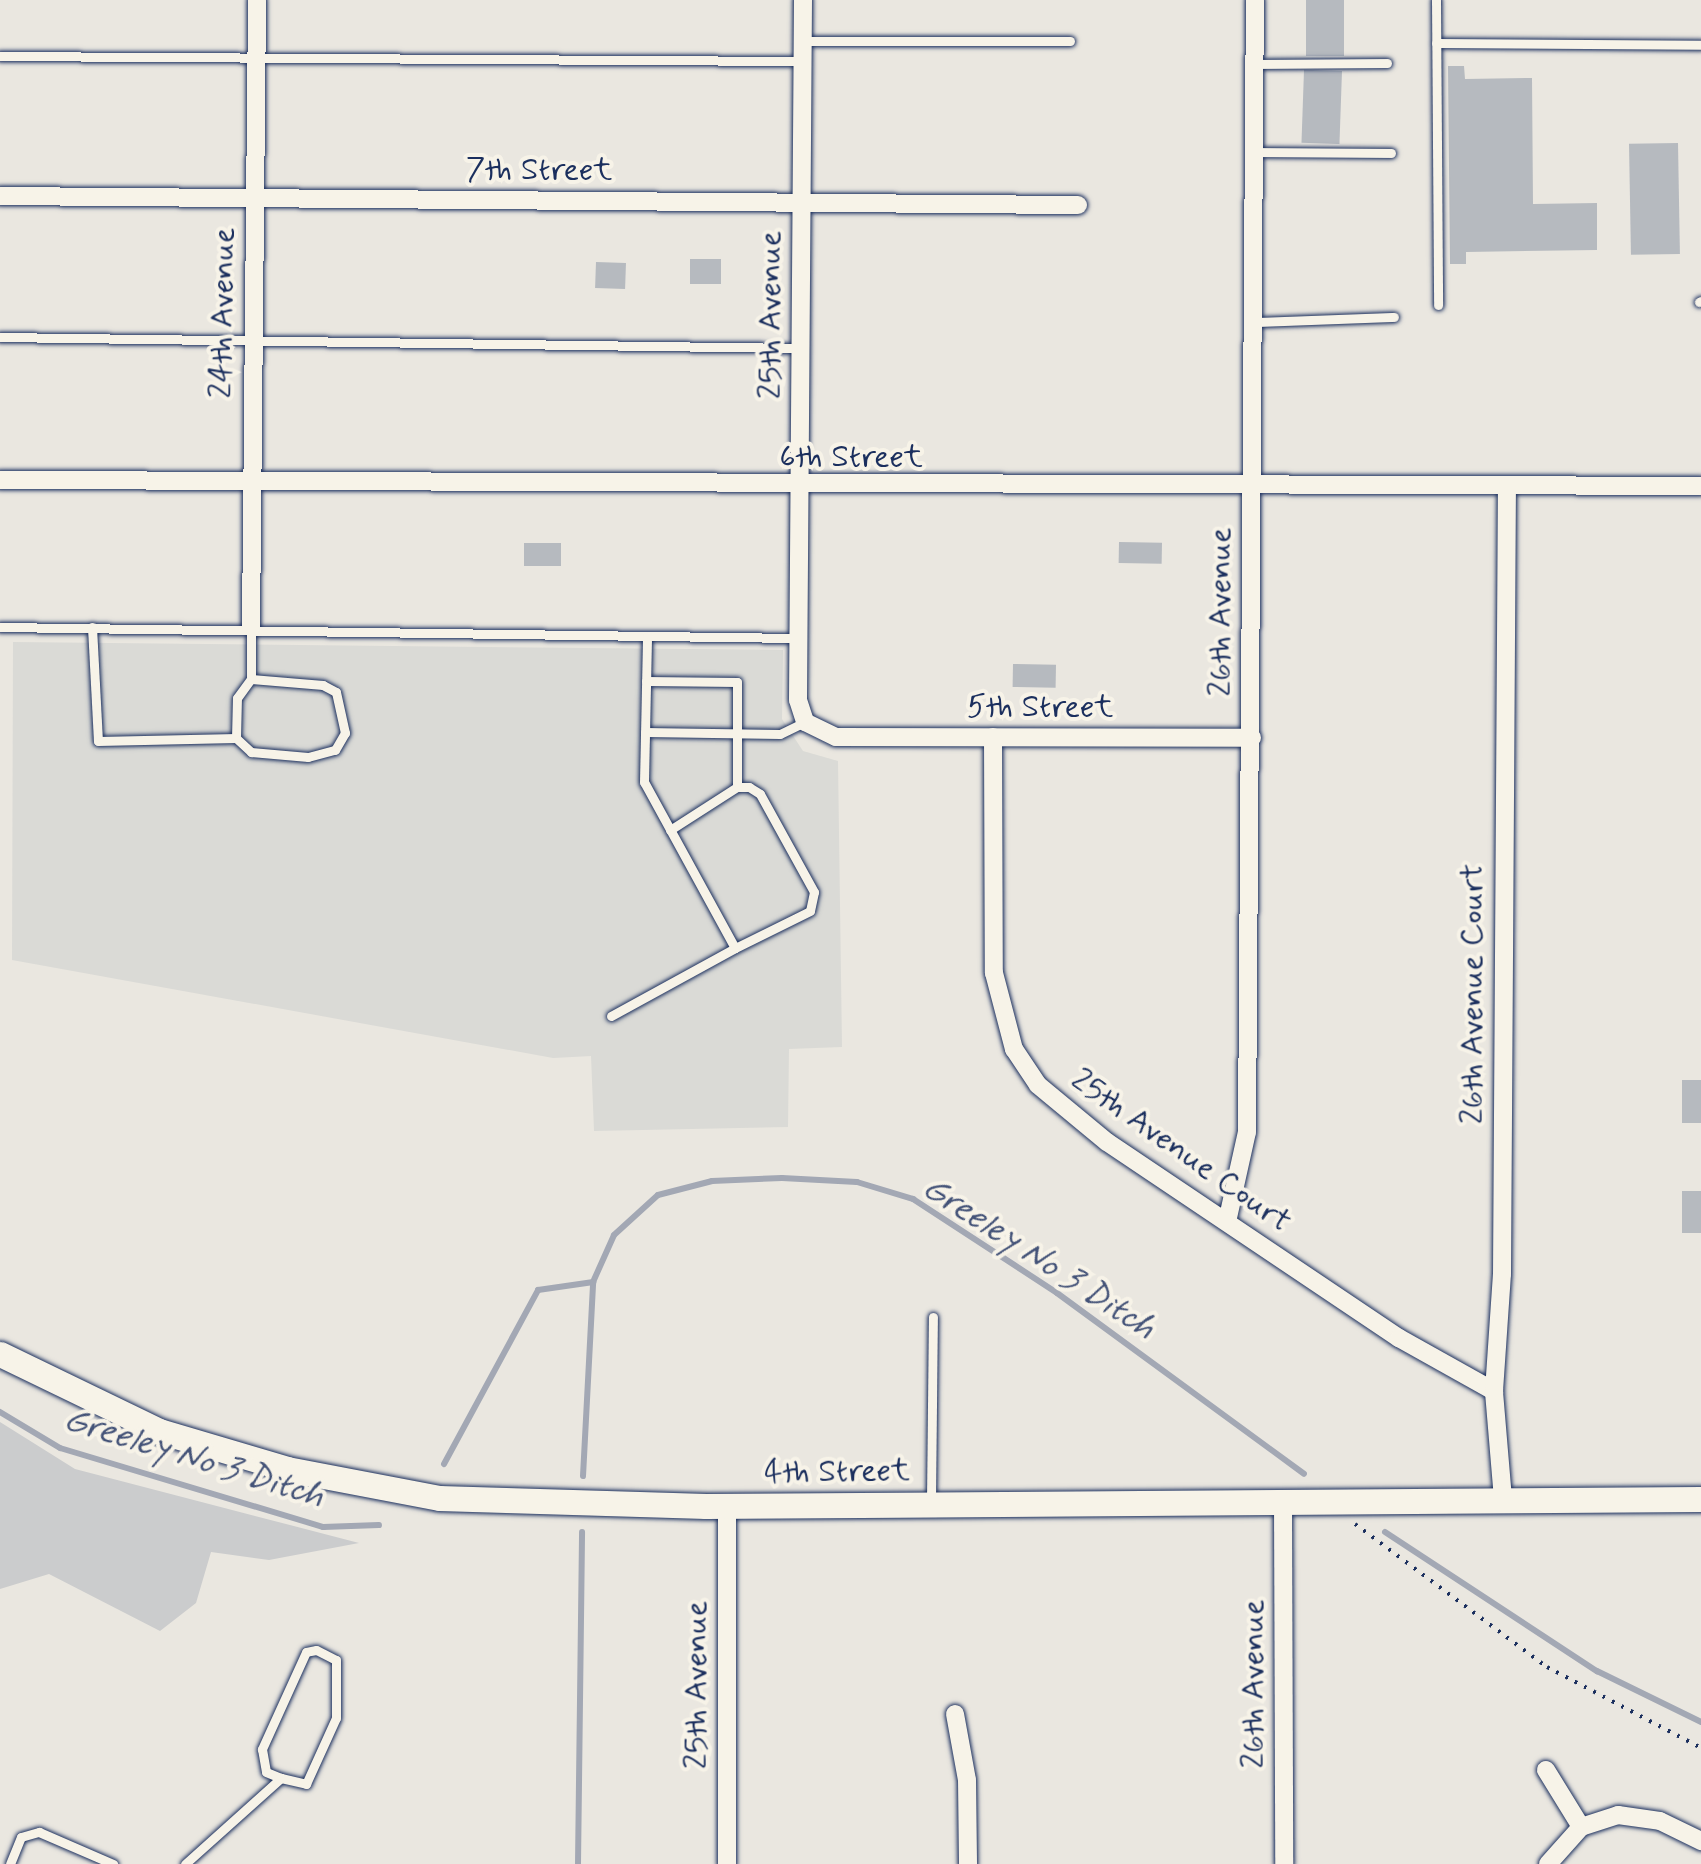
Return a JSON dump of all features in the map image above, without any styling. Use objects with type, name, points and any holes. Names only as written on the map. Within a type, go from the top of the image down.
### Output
[{"type":"main road","name":"4th Street","points":[[0,1354],[159,1431],[378,1490],[440,1498],[727,1506],[1701,1499]]},
{"type":"street","name":"24th Avenue","points":[[250,627],[256,0]]},
{"type":"street","name":"25th Avenue","points":[[803,0],[798,700],[805,722]]},
{"type":"street","name":"26th Avenue","points":[[1227,1222],[1248,1132],[1255,0]]},
{"type":"street","name":"7th Street","points":[[0,196],[1078,205]]},
{"type":"street","name":"6th Street","points":[[0,480],[1250,489],[1701,486]]},
{"type":"street","name":"26th Avenue Court","points":[[1503,1500],[1494,1391],[1502,1274],[1507,488]]},
{"type":"street","name":"5th Street","points":[[805,722],[828,734],[1252,738]]},
{"type":"street","name":"25th Avenue Court","points":[[994,737],[994,974],[1014,1049],[1067,1113],[1400,1338],[1494,1391]]},
{"type":"street","name":"26th Avenue","points":[[1283,1503],[1284,1864]]},
{"type":"street","name":"25th Avenue","points":[[727,1506],[727,1864]]},
{"type":"street","points":[[955,1714],[967,1780],[968,1864]]},
{"type":"street","points":[[1546,1770],[1580,1827]]},
{"type":"street","points":[[1548,1864],[1580,1827],[1629,1814],[1701,1841]]},
{"type":"lane","points":[[1436,0],[1438,306]]},
{"type":"lane","points":[[802,41],[1070,41]]},
{"type":"lane","points":[[1436,43],[1701,45]]},
{"type":"lane","points":[[0,56],[802,61]]},
{"type":"lane","points":[[1256,64],[1387,62]]},
{"type":"lane","points":[[1253,152],[1392,153]]},
{"type":"lane","points":[[1255,322],[1394,317]]},
{"type":"lane","points":[[0,338],[800,348]]},
{"type":"lane","points":[[0,627],[250,627],[798,638]]},
{"type":"lane","points":[[92,627],[98,741],[236,738],[250,752],[308,757],[335,750],[344,733],[336,692],[322,685],[251,679]]},
{"type":"lane","points":[[236,738],[238,698],[251,679],[250,627]]},
{"type":"lane","points":[[646,636],[644,782],[735,948]]},
{"type":"lane","points":[[646,681],[737,682],[737,786]]},
{"type":"lane","points":[[645,732],[780,734],[805,722]]},
{"type":"lane","points":[[670,830],[737,786]]},
{"type":"lane","points":[[611,1016],[810,911],[814,892],[760,794],[737,786]]},
{"type":"lane","points":[[931,1504],[932,1317]]},
{"type":"lane","points":[[316,1650],[336,1660],[336,1718],[306,1784],[281,1778],[266,1772],[262,1748],[306,1652],[316,1650]]},
{"type":"lane","points":[[185,1864],[281,1778]]},
{"type":"lane","points":[[10,1864],[20,1837],[39,1832],[113,1864]]},
{"type":"path","points":[[1356,1530],[1547,1667],[1701,1748]]},
{"type":"shaded area","points":[[13,642],[783,650],[782,719],[803,751],[838,761],[842,1047],[789,1049],[788,1127],[594,1131],[591,1056],[553,1058],[12,960]]},
{"type":"shaded area","points":[[0,1422],[75,1469],[359,1543],[269,1560],[211,1552],[196,1603],[160,1631],[49,1574],[0,1589]]},
{"type":"building","points":[[1306,0],[1344,0],[1344,56],[1306,56]]},
{"type":"building","points":[[1448,66],[1464,66],[1465,79],[1532,78],[1533,204],[1597,203],[1597,250],[1466,252],[1466,264],[1450,264]]},
{"type":"building","points":[[1304,70],[1342,71],[1339,144],[1301,143]]},
{"type":"building","points":[[1678,143],[1680,254],[1631,255],[1629,144]]},
{"type":"building","points":[[690,259],[721,259],[721,284],[690,284]]},
{"type":"building","points":[[596,262],[626,263],[625,289],[595,288]]},
{"type":"building","points":[[1119,542],[1162,543],[1162,564],[1119,563]]},
{"type":"building","points":[[524,543],[561,543],[561,566],[524,566]]},
{"type":"building","points":[[1013,664],[1056,665],[1056,688],[1013,687]]},
{"type":"building","points":[[1682,1080],[1701,1080],[1701,1123],[1682,1123]]},
{"type":"building","points":[[1682,1191],[1701,1191],[1701,1233],[1682,1233]]},
{"type":"waterway","name":"Greeley No 3 Ditch","points":[[444,1464],[538,1290],[593,1282],[614,1235],[658,1195],[712,1181],[782,1178],[857,1182],[913,1199],[1057,1293],[1304,1474]]},
{"type":"waterway","points":[[583,1476],[593,1282]]},
{"type":"waterway","name":"Greeley No 3 Ditch","points":[[0,1412],[60,1448],[323,1527],[379,1525]]},
{"type":"waterway","points":[[578,1864],[582,1532]]},
{"type":"waterway","name":"Greeley No 3 Ditch","points":[[1385,1532],[1597,1671],[1701,1722]]}]
